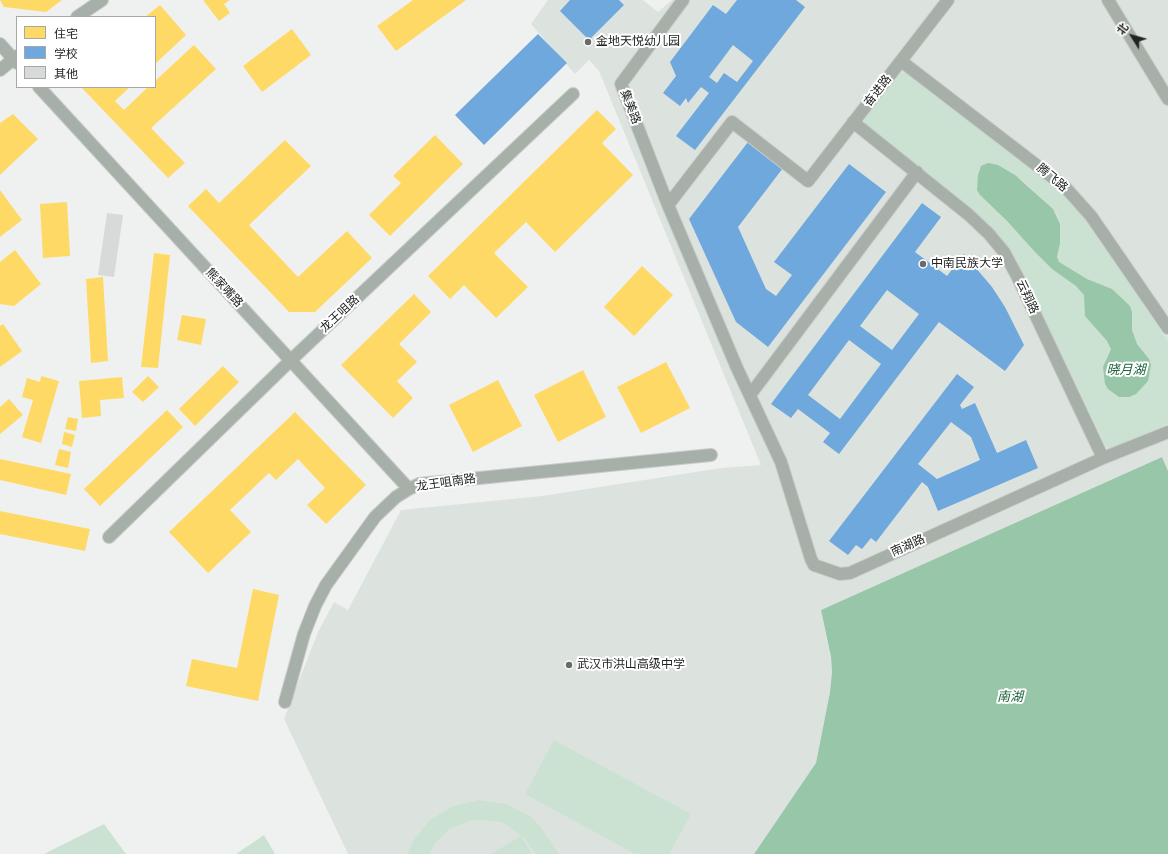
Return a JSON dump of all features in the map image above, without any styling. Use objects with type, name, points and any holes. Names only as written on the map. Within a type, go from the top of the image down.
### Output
[{"type":"street","points":[[78,16],[102,0]]},
{"type":"street","name":"集美路","points":[[668,205],[621,84],[682,0]]},
{"type":"street","name":"奋进路","points":[[668,205],[732,122],[808,181],[948,0]]},
{"type":"street","points":[[1108,0],[1167,96]]},
{"type":"street","points":[[0,44],[16,59],[0,70]]},
{"type":"street","name":"腾飞路","points":[[901,61],[1065,187],[1091,216],[1168,328]]},
{"type":"street","name":"熊家嘴路","points":[[40,88],[409,488]]},
{"type":"street","name":"龙王咀路","points":[[109,538],[291,360],[573,94]]},
{"type":"street","name":"云翔路","points":[[853,122],[917,172],[979,224],[1004,252],[1017,276],[1103,458]]},
{"type":"street","points":[[750,395],[917,172]]},
{"type":"street","name":"南湖路","points":[[668,205],[737,368],[781,462],[810,559],[817,567],[840,574],[850,573],[1103,458],[1168,432]]},
{"type":"street","name":"龙王咀南路","points":[[285,702],[304,634],[315,606],[326,585],[375,517],[396,497],[409,488],[419,484],[711,455]]},
{"type":"shaded area","points":[[548,0],[643,0],[658,12],[672,0],[1168,0],[1168,471],[1162,457],[821,610],[831,658],[832,672],[830,692],[816,764],[754,854],[348,854],[284,719],[318,632],[334,602],[348,610],[401,510],[542,496],[721,468],[761,465],[599,71],[589,60],[575,74],[531,24]]},
{"type":"shaded area","points":[[900,73],[908,73],[1054,185],[1071,201],[1089,222],[1168,342],[1168,423],[1114,448],[1109,448],[1105,444],[1020,268],[1006,246],[866,127],[864,120]],"holes":[[[998,165],[1025,182],[1057,214],[1060,224],[1057,260],[1087,279],[1112,289],[1132,312],[1132,330],[1137,344],[1145,354],[1104,361],[1111,349],[1110,345],[1085,316],[1085,295],[1076,286],[1052,269],[978,193]]]},
{"type":"shaded area","points":[[554,740],[691,814],[669,854],[635,854],[525,794]]},
{"type":"shaded area","points":[[479,800],[506,804],[530,816],[540,826],[559,854],[536,854],[525,839],[509,826],[500,822],[480,820],[470,821],[451,828],[436,842],[429,854],[407,854],[413,841],[430,820],[453,806]]},
{"type":"shaded area","points":[[104,824],[126,854],[44,854]]},
{"type":"shaded area","points":[[264,835],[275,854],[236,854]]},
{"type":"shaded area","points":[[521,836],[532,854],[491,854]]},
{"type":"water","name":"晓月湖","points":[[988,163],[998,165],[1015,175],[1053,209],[1060,224],[1060,243],[1057,257],[1059,262],[1087,279],[1112,289],[1130,306],[1132,312],[1132,330],[1137,344],[1149,359],[1151,365],[1148,381],[1136,394],[1129,397],[1119,397],[1108,389],[1105,384],[1103,367],[1111,349],[1107,341],[1085,316],[1084,295],[1076,286],[1052,269],[1007,221],[980,195],[977,190],[978,175],[981,166]]},
{"type":"water","name":"南湖","points":[[1162,457],[1168,471],[1168,854],[754,854],[816,763],[830,692],[832,672],[831,657],[821,610]]},
{"type":"building: 住宅","points":[[0,0],[62,0],[46,12],[4,7]]},
{"type":"building: 住宅","points":[[203,0],[230,0],[224,4],[230,13],[219,21]]},
{"type":"building: 住宅","points":[[413,0],[466,0],[396,51],[377,26]]},
{"type":"building: 住宅","points":[[160,5],[186,35],[156,63],[156,16],[146,16]]},
{"type":"building: 住宅","points":[[292,29],[311,55],[262,92],[243,66]]},
{"type":"building: 住宅","points":[[194,45],[216,69],[151,128],[185,163],[168,178],[82,88],[129,88],[115,101],[124,110],[147,88],[156,88],[156,80]]},
{"type":"building: 住宅","points":[[597,110],[616,129],[602,143],[633,175],[555,252],[526,222],[494,253],[528,287],[496,318],[464,285],[450,299],[428,276]]},
{"type":"building: 住宅","points":[[13,114],[38,139],[0,175],[0,123]]},
{"type":"building: 住宅","points":[[435,135],[463,164],[390,236],[369,215],[401,183],[393,176]]},
{"type":"building: 住宅","points":[[285,140],[311,166],[249,225],[298,277],[347,231],[372,258],[315,312],[289,312],[188,206],[206,189],[219,203]]},
{"type":"building: 住宅","points":[[0,190],[22,220],[0,237]]},
{"type":"building: 住宅","points":[[67,202],[70,256],[43,258],[40,204]]},
{"type":"building: 住宅","points":[[15,250],[41,284],[14,306],[0,304],[0,262]]},
{"type":"building: 住宅","points":[[154,253],[170,255],[158,368],[141,367]]},
{"type":"building: 住宅","points":[[642,266],[673,295],[634,336],[604,307]]},
{"type":"building: 住宅","points":[[103,277],[108,361],[91,363],[86,279]]},
{"type":"building: 住宅","points":[[414,294],[431,312],[399,344],[417,362],[397,381],[413,398],[393,418],[341,365]]},
{"type":"building: 住宅","points":[[182,315],[206,319],[201,345],[177,340]]},
{"type":"building: 住宅","points":[[3,324],[22,351],[0,367],[0,326]]},
{"type":"building: 住宅","points":[[666,362],[690,408],[641,433],[617,387]]},
{"type":"building: 住宅","points":[[223,366],[239,382],[195,426],[179,409]]},
{"type":"building: 住宅","points":[[583,370],[606,417],[558,442],[534,395]]},
{"type":"building: 住宅","points":[[41,376],[59,381],[41,443],[22,437],[33,400],[22,397],[27,378],[40,382]]},
{"type":"building: 住宅","points":[[148,376],[159,387],[143,402],[132,392]]},
{"type":"building: 住宅","points":[[122,377],[124,398],[100,400],[101,416],[82,418],[79,381]]},
{"type":"building: 住宅","points":[[498,380],[522,426],[473,452],[449,405]]},
{"type":"building: 住宅","points":[[9,399],[23,415],[0,434],[0,407]]},
{"type":"building: 住宅","points":[[167,410],[183,427],[100,506],[84,489]]},
{"type":"building: 住宅","points":[[295,412],[366,485],[326,524],[307,505],[325,488],[298,459],[276,480],[269,473],[230,510],[251,532],[208,573],[169,532]]},
{"type":"building: 住宅","points":[[68,417],[78,419],[76,431],[65,429]]},
{"type":"building: 住宅","points":[[64,432],[75,435],[72,447],[62,444]]},
{"type":"building: 住宅","points":[[59,449],[71,452],[68,468],[55,465]]},
{"type":"building: 住宅","points":[[0,459],[71,474],[66,495],[0,480]]},
{"type":"building: 住宅","points":[[0,511],[90,529],[85,551],[0,534]]},
{"type":"building: 住宅","points":[[253,589],[279,595],[258,701],[186,686],[192,659],[237,668]]},
{"type":"building: 学校","points":[[570,0],[619,0],[624,5],[589,40],[560,11]]},
{"type":"building: 学校","points":[[737,0],[796,0],[805,7],[695,150],[676,136],[709,93],[701,87],[688,103],[686,98],[680,106],[663,93],[676,76],[670,62],[713,5],[726,14]],"holes":[[[733,45],[753,61],[737,82],[724,73],[717,83],[709,77]]]},
{"type":"building: 学校","points":[[538,34],[567,63],[484,145],[455,115]]},
{"type":"building: 学校","points":[[748,142],[783,168],[738,227],[766,289],[776,296],[792,275],[774,262],[849,164],[886,192],[768,347],[736,322],[689,219]]},
{"type":"building: 学校","points":[[922,203],[941,217],[915,252],[947,276],[964,254],[992,287],[1005,307],[1024,345],[1005,371],[939,322],[839,454],[823,442],[830,433],[798,409],[791,418],[771,404]],"holes":[[[887,290],[919,314],[892,350],[860,326]],[[849,340],[881,364],[840,419],[808,395]]]},
{"type":"building: 学校","points":[[957,374],[974,387],[960,405],[962,409],[975,403],[997,453],[1026,440],[1038,468],[938,511],[928,487],[922,482],[876,542],[871,538],[862,549],[856,545],[848,555],[829,541]],"holes":[[[951,422],[971,437],[980,460],[937,479],[918,464]]]},
{"type":"building: 其他","points":[[107,213],[123,215],[114,277],[98,275]]},
{"type":"place","name":"金地天悦幼儿园","points":[[588,42]]},
{"type":"place","name":"中南民族大学","points":[[923,264]]},
{"type":"place","name":"武汉市洪山高级中学","points":[[569,665]]}]
